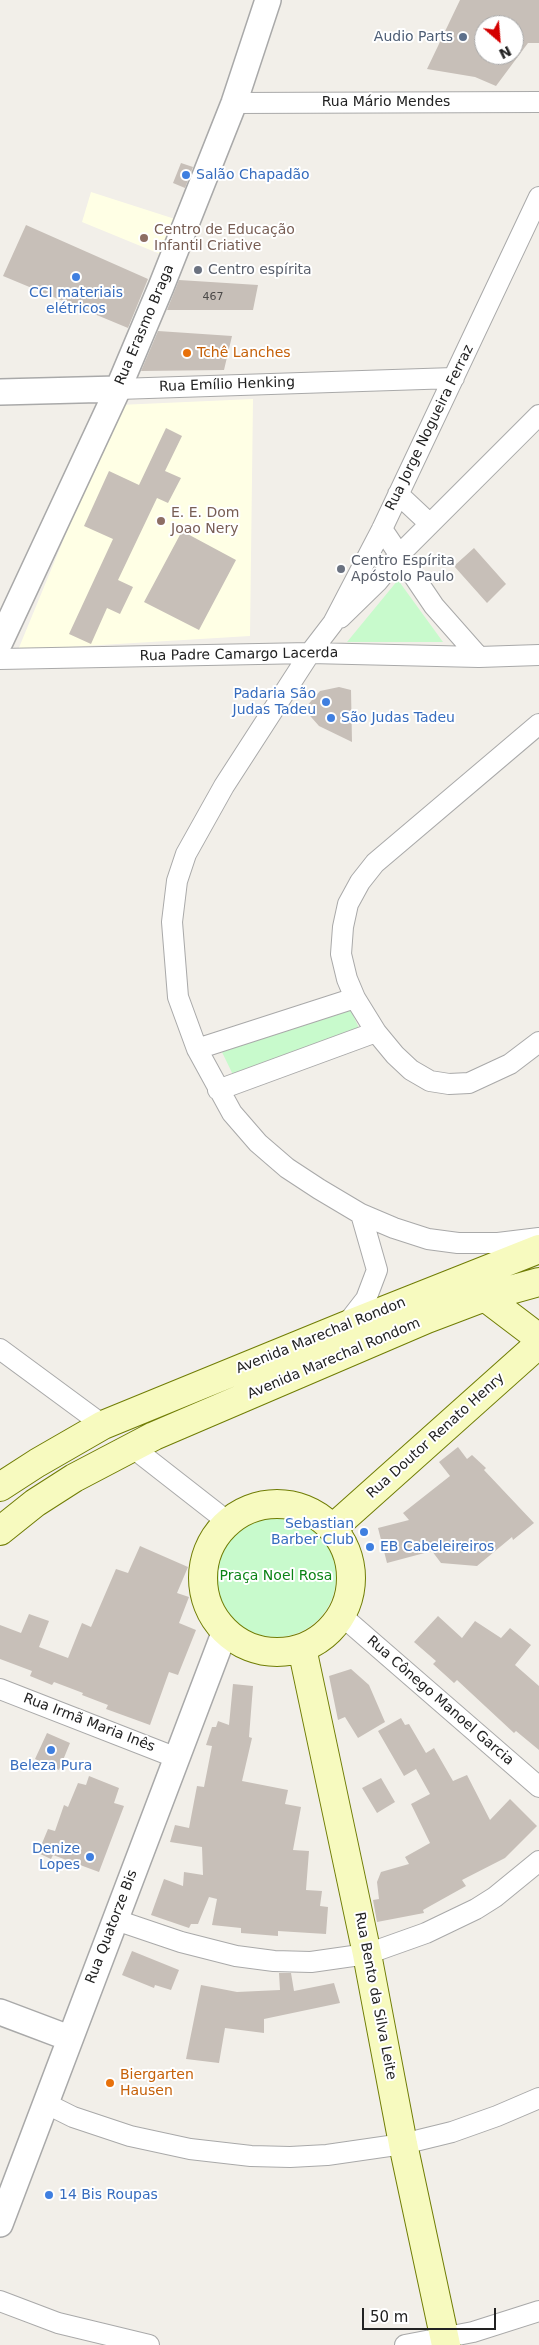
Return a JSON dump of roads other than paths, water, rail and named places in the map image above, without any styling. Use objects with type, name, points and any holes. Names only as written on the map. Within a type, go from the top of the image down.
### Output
[{"type":"main road","name":"Avenida Marechal Rondon","points":[[0,1487],[103,1425],[539,1249]]},
{"type":"main road","name":"Avenida Marechal Rondom","points":[[0,1531],[35,1503],[74,1478],[132,1447],[427,1318],[485,1297],[539,1282]]},
{"type":"main road","points":[[485,1297],[539,1338]]},
{"type":"main road","name":"Rua Doutor Renato Henry","points":[[333,1528],[539,1344]]},
{"type":"main road","points":[[270,1503],[294,1505],[315,1513],[333,1528],[346,1548],[352,1570],[350,1594],[342,1616],[325,1635],[302,1648],[274,1652],[248,1646],[225,1631],[212,1615],[205,1596],[202,1576],[206,1556],[215,1537],[228,1522],[248,1509],[270,1503]]},
{"type":"main road","name":"Rua Bento da Silva Leite","points":[[302,1648],[367,1954],[445,2342]]},
{"type":"street","name":"Rua Erasmo Braga","points":[[0,642],[118,389],[234,103],[268,0]]},
{"type":"street","name":"Rua Mário Mendes","points":[[234,103],[539,102]]},
{"type":"street","name":"Rua Jorge Nogueira Ferraz","points":[[539,198],[382,529],[333,623],[310,653],[200,826],[186,854],[177,881],[172,922],[178,997],[197,1049],[232,1113],[258,1143],[287,1168],[361,1214],[428,1239],[458,1243],[498,1243],[539,1238]]},
{"type":"street","name":"Rua Emílio Henking","points":[[0,392],[454,378]]},
{"type":"street","points":[[333,623],[360,601],[400,554],[539,416]]},
{"type":"street","points":[[398,494],[430,524]]},
{"type":"street","points":[[382,529],[434,606],[479,657]]},
{"type":"street","name":"Rua Padre Camargo Lacerda","points":[[0,659],[310,653],[479,657],[539,654]]},
{"type":"street","points":[[539,724],[375,863],[360,882],[348,904],[342,927],[341,954],[347,979],[355,998],[376,1032],[395,1055],[411,1070],[430,1081],[449,1084],[469,1082],[490,1075],[510,1064],[539,1042]]},
{"type":"street","points":[[197,1049],[355,998]]},
{"type":"street","points":[[218,1090],[376,1032]]},
{"type":"street","points":[[345,1326],[366,1299],[376,1270],[361,1214]]},
{"type":"street","points":[[0,1350],[103,1425]]},
{"type":"street","points":[[132,1447],[228,1522]]},
{"type":"street","name":"Rua Cônego Manoel Garcia","points":[[342,1616],[539,1787]]},
{"type":"street","name":"Rua Quatorze Bis","points":[[0,2224],[225,1631]]},
{"type":"street","name":"Rua Irmã Maria Inês","points":[[0,1689],[177,1758]]},
{"type":"street","points":[[116,1920],[181,1942],[236,1956],[274,1961],[311,1962],[367,1954],[426,1933],[476,1909],[495,1897],[539,1861]]},
{"type":"street","points":[[0,2012],[69,2038]]},
{"type":"street","points":[[45,2103],[73,2117],[130,2136],[190,2149],[251,2156],[327,2155],[404,2144],[461,2129],[539,2098]]},
{"type":"street","points":[[0,2301],[58,2322],[149,2345]]},
{"type":"street","points":[[405,2345],[445,2342],[539,2311]]},
{"type":"place","name":"Audio Parts","points":[[463,37]]},
{"type":"place","name":"Salão Chapadão","points":[[186,175]]},
{"type":"place","name":"Centro de Educação Infantil Criative","points":[[144,238]]},
{"type":"place","name":"Centro espírita","points":[[198,270]]},
{"type":"place","name":"CCI materiais elétricos","points":[[76,277]]},
{"type":"place","name":"Tchê Lanches","points":[[187,353]]},
{"type":"place","name":"E. E. Dom Joao Nery","points":[[161,521]]},
{"type":"place","name":"Centro Espírita Apóstolo Paulo","points":[[341,569]]},
{"type":"place","name":"Padaria São Judas Tadeu","points":[[326,702]]},
{"type":"place","name":"São Judas Tadeu","points":[[331,718]]},
{"type":"place","name":"Sebastian Barber Club","points":[[364,1532]]},
{"type":"place","name":"EB Cabeleireiros","points":[[370,1547]]},
{"type":"place","name":"Beleza Pura","points":[[51,1750]]},
{"type":"place","name":"Denize Lopes","points":[[90,1857]]},
{"type":"place","name":"Biergarten Hausen","points":[[110,2083]]},
{"type":"place","name":"14 Bis Roupas","points":[[49,2195]]},
{"type":"park label","name":"Praça Noel Rosa","points":[[276,1576]]}]
